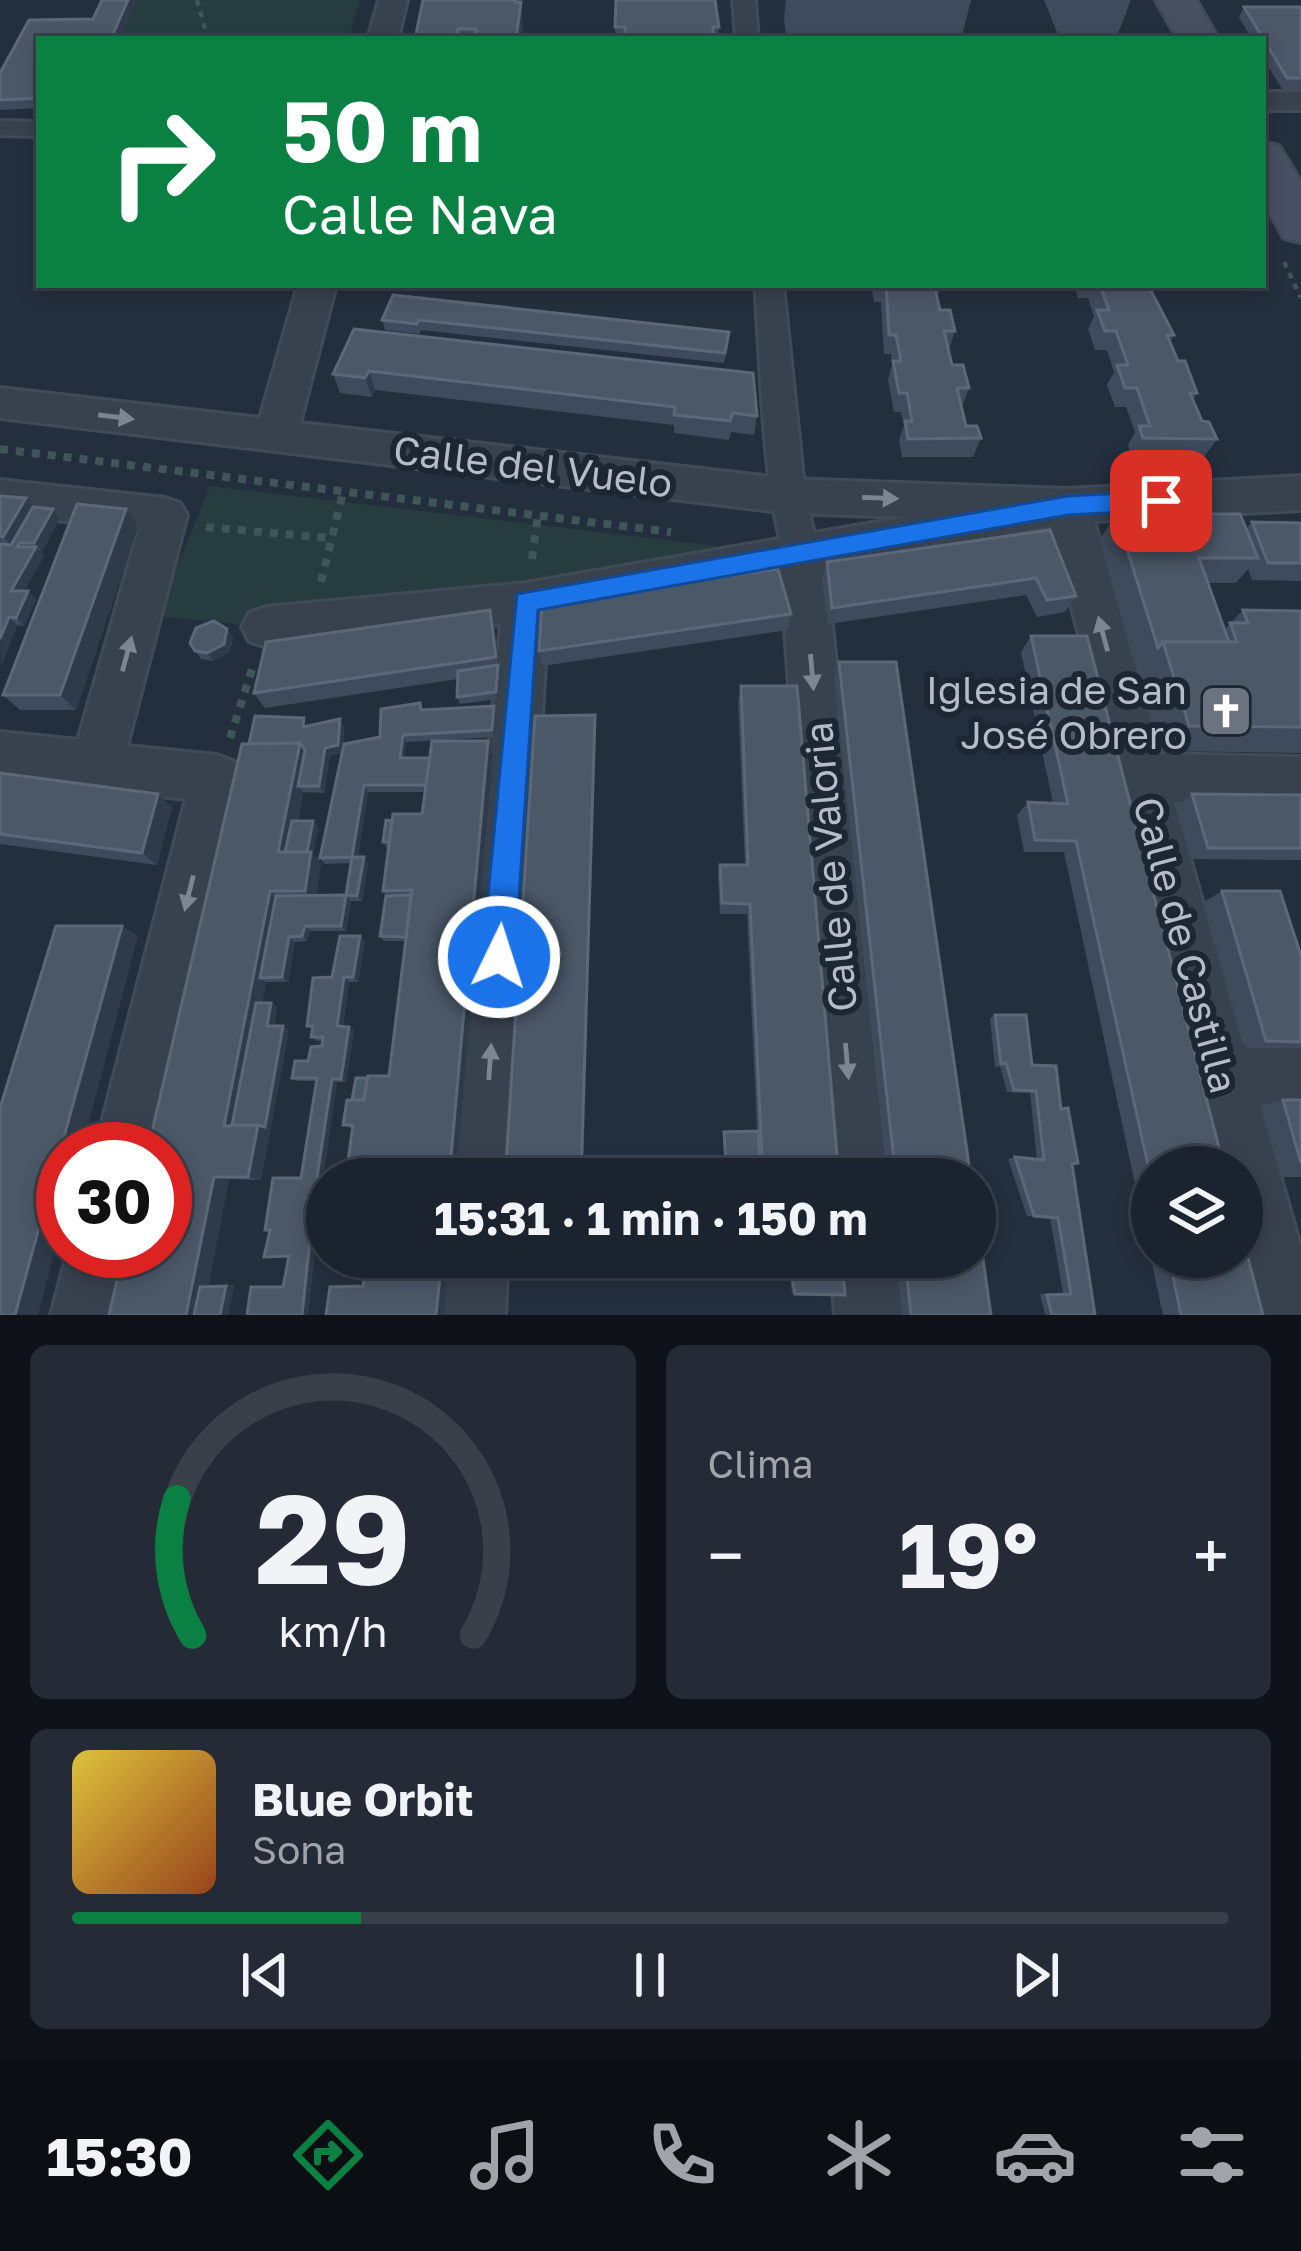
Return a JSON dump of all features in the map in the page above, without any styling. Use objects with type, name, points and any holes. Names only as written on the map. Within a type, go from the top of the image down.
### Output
[{"type":"main road","points":[[1177,0],[1196,36]]},
{"type":"main road","points":[[1266,162],[1301,227]]},
{"type":"street","points":[[384,36],[393,0]]},
{"type":"street","points":[[744,0],[747,36]]},
{"type":"street","points":[[1266,101],[1301,101]]},
{"type":"street","points":[[0,128],[36,129]]},
{"type":"street","points":[[276,436],[315,288]]},
{"type":"street","points":[[769,288],[789,496],[802,556]]},
{"type":"street","name":"Calle del Vuelo","points":[[0,403],[789,496],[1068,506]]},
{"type":"street","points":[[288,625],[526,602],[1068,506],[1301,493]]},
{"type":"street","points":[[0,496],[164,519],[96,766]]},
{"type":"street","name":"Calle de Castilla","points":[[1068,506],[1286,1315]]},
{"type":"street","name":"Calle de Valoria","points":[[802,556],[855,1158]]},
{"type":"street","points":[[484,1158],[526,602]]},
{"type":"street","points":[[0,755],[217,779],[133,1122]]},
{"type":"street","points":[[1140,777],[1301,781]]},
{"type":"street","points":[[1221,1075],[1301,1075]]},
{"type":"street","points":[[85,1315],[94,1278]]},
{"type":"street","points":[[471,1315],[474,1278]]},
{"type":"street","points":[[866,1278],[869,1315]]},
{"type":"path","points":[[197,0],[207,36]]},
{"type":"path","points":[[217,779],[331,538],[342,492],[362,447]]},
{"type":"path","name":"Calle del Vuelo","points":[[0,449],[688,534]]},
{"type":"path","points":[[526,602],[544,468]]},
{"type":"path","points":[[164,519],[331,538]]},
{"type":"green space","points":[[137,0],[360,0],[350,36],[121,36]]},
{"type":"green space","points":[[210,486],[734,548],[266,627],[157,616]]},
{"type":"building","points":[[102,0],[128,0],[114,36],[36,36],[36,98],[0,100],[0,73],[29,20],[93,19]]},
{"type":"building","points":[[423,0],[521,2],[516,36],[475,36],[476,29],[458,29],[457,36],[416,36]]},
{"type":"building","points":[[616,0],[715,0],[719,27],[713,27],[713,36],[625,36],[625,27],[615,27]]},
{"type":"building","points":[[1244,7],[1301,7],[1301,78],[1287,78],[1266,36]]},
{"type":"building","points":[[886,288],[935,288],[940,310],[950,310],[955,331],[944,331],[952,365],[963,365],[969,388],[957,388],[966,426],[977,426],[981,438],[908,439],[905,421],[912,421],[907,393],[899,393],[893,361],[901,361],[896,335],[889,335]]},
{"type":"building","points":[[1101,288],[1150,288],[1174,335],[1167,335],[1178,361],[1185,361],[1197,393],[1190,393],[1202,421],[1209,422],[1217,439],[1143,438],[1139,426],[1150,426],[1137,388],[1125,388],[1117,365],[1128,365],[1116,331],[1105,331],[1097,310],[1109,310]]},
{"type":"building","points":[[393,295],[729,332],[725,353],[382,320]]},
{"type":"building","points":[[354,329],[753,373],[757,416],[733,413],[730,421],[674,415],[675,407],[369,371],[365,378],[333,374]]},
{"type":"building","points":[[0,496],[26,498],[3,537],[0,536]]},
{"type":"building","points":[[77,504],[126,509],[60,695],[3,695]]},
{"type":"building","points":[[33,507],[53,509],[34,543],[17,547],[36,547],[11,591],[28,591],[0,639],[0,544],[11,545]]},
{"type":"building","points":[[1116,514],[1240,514],[1258,558],[1199,558],[1229,642],[1163,642],[1158,648]]},
{"type":"building","points":[[1252,522],[1301,523],[1301,563],[1268,563]]},
{"type":"building","points":[[1050,530],[1076,596],[1047,600],[1036,578],[832,608],[827,562]]},
{"type":"building","points":[[778,569],[791,614],[539,651],[542,602]]},
{"type":"building","points":[[490,610],[496,657],[254,693],[266,642]]},
{"type":"building","name":"Iglesia de San José Obrero","points":[[1243,610],[1301,611],[1301,727],[1189,726],[1163,642],[1237,642],[1230,623],[1248,623]]},
{"type":"building","points":[[214,621],[227,629],[224,644],[207,653],[195,651],[190,643],[196,628]]},
{"type":"building","points":[[1031,636],[1087,636],[1219,1146],[1144,1146],[1076,841],[1035,840],[1028,802],[1068,804]]},
{"type":"building","points":[[839,662],[896,662],[968,1158],[894,1158]]},
{"type":"building","points":[[498,665],[496,692],[457,697],[458,671]]},
{"type":"building","points":[[741,686],[797,686],[837,1158],[762,1158],[750,904],[722,903],[720,865],[748,865]]},
{"type":"building","points":[[420,703],[421,710],[494,706],[492,730],[403,735],[400,758],[430,758],[426,785],[364,785],[352,857],[320,858],[344,744],[380,737],[381,709]]},
{"type":"building","points":[[595,715],[582,1158],[506,1158],[535,716]]},
{"type":"building","points":[[255,716],[304,718],[303,727],[340,719],[338,745],[325,748],[319,786],[298,786],[305,750],[300,743],[249,744]]},
{"type":"building","points":[[432,741],[488,741],[451,1158],[348,1158],[353,1125],[343,1125],[347,1100],[364,1100],[368,1076],[389,1076],[412,890],[383,891],[393,814],[422,814]]},
{"type":"building","points":[[300,743],[278,852],[311,852],[305,891],[270,891],[224,1126],[258,1125],[248,1177],[214,1177],[186,1315],[109,1315],[118,1278],[192,1278],[192,1122],[154,1122],[242,744]]},
{"type":"building","points":[[0,773],[158,794],[142,853],[0,834]]},
{"type":"building","points":[[1192,794],[1301,795],[1301,848],[1208,848]]},
{"type":"building","points":[[386,820],[392,821],[389,842],[383,842]]},
{"type":"building","points":[[292,821],[313,821],[307,852],[285,852]]},
{"type":"building","points":[[352,857],[364,857],[357,896],[346,895]]},
{"type":"building","points":[[1222,891],[1280,891],[1301,956],[1301,1042],[1266,1041]]},
{"type":"building","points":[[346,895],[341,926],[305,926],[302,936],[289,937],[282,977],[260,978],[276,896]]},
{"type":"building","points":[[411,895],[406,937],[380,936],[386,896]]},
{"type":"building","points":[[56,926],[122,926],[68,1122],[36,1122],[36,1239],[15,1315],[0,1315],[0,1108]]},
{"type":"building","points":[[340,936],[360,936],[353,977],[344,977],[337,1026],[349,1027],[341,1079],[332,1079],[320,1158],[306,1158],[302,1315],[247,1315],[251,1287],[283,1287],[289,1256],[264,1257],[273,1178],[301,1178],[317,1078],[292,1078],[295,1061],[308,1061],[311,1047],[322,1046],[323,1037],[311,1037],[313,1026],[307,1026],[313,978],[332,977]]},
{"type":"building","points":[[256,1003],[271,1003],[267,1026],[283,1026],[265,1127],[232,1125]]},
{"type":"building","points":[[995,1015],[1026,1015],[1032,1065],[1056,1066],[1061,1109],[1068,1108],[1078,1163],[1072,1164],[1095,1315],[1052,1315],[1047,1295],[1071,1294],[1058,1218],[1034,1216],[1015,1157],[1044,1160],[1036,1091],[1014,1090],[1006,1063],[1001,1064]]},
{"type":"building","points":[[356,1078],[367,1078],[364,1100],[352,1100]]},
{"type":"building","points":[[1283,1100],[1301,1100],[1301,1163]]},
{"type":"building","points":[[758,1131],[760,1158],[726,1158],[724,1132]]},
{"type":"building","points":[[364,1278],[440,1278],[436,1315],[326,1315],[330,1287],[363,1286]]},
{"type":"building","points":[[792,1278],[844,1278],[845,1295],[795,1294]]},
{"type":"building","points":[[907,1278],[986,1278],[991,1315],[911,1315]]},
{"type":"building","points":[[1173,1278],[1253,1278],[1263,1315],[1181,1315]]},
{"type":"building","points":[[226,1286],[220,1315],[194,1315],[200,1287]]},
{"type":"place","name":"Iglesia de San José Obrero","points":[[1226,711]]},
{"type":"route","points":[[499,957],[526,602],[1068,506],[1161,501]]}]
